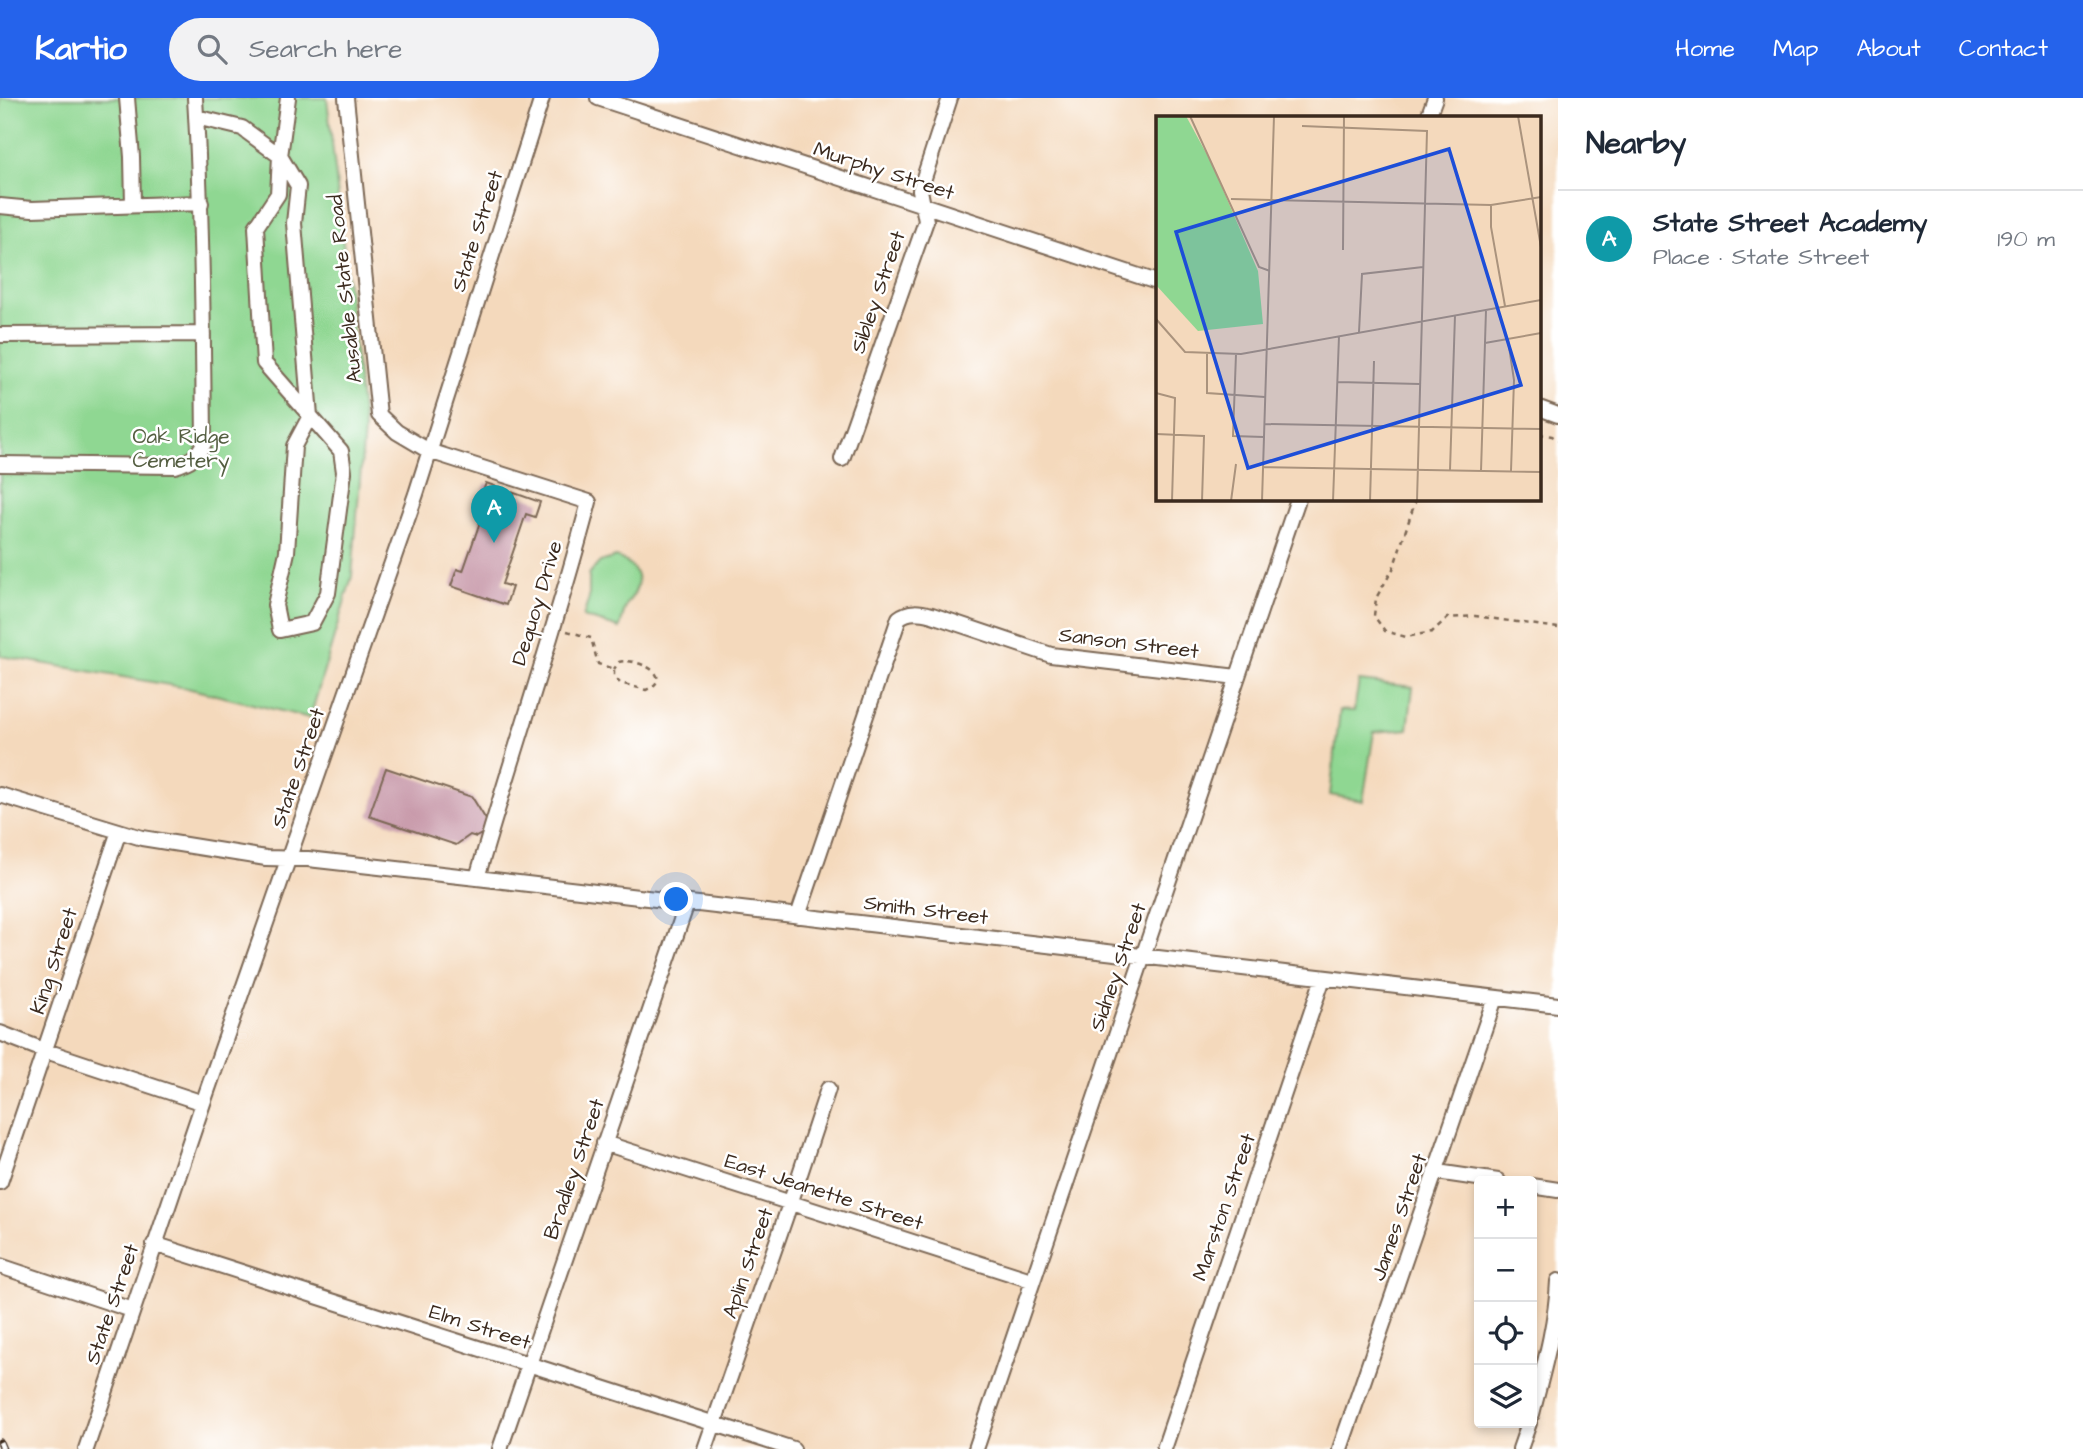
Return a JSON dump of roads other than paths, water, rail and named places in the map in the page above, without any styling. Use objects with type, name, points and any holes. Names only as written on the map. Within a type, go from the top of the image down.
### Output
[{"type":"street","points":[[127,98],[133,204]]},
{"type":"street","points":[[0,464],[175,466],[191,461],[199,454],[204,443],[204,334],[195,98]]},
{"type":"street","points":[[196,117],[242,128],[280,156],[298,186],[294,223],[310,416],[294,446],[287,552],[275,605],[280,630],[312,623],[328,593],[344,472],[341,451],[310,416],[264,363],[256,227],[278,194],[280,156],[288,98]]},
{"type":"street","name":"Ausable State Road","points":[[346,98],[379,415],[397,432],[429,451]]},
{"type":"street","name":"State Street","points":[[86,1449],[154,1244],[416,494],[542,98]]},
{"type":"street","name":"Murphy Street","points":[[598,98],[1156,282]]},
{"type":"street","name":"Sibley Street","points":[[842,459],[926,221],[920,190],[950,98]]},
{"type":"street","points":[[1428,116],[1435,98]]},
{"type":"street","points":[[0,206],[32,209],[201,203]]},
{"type":"street","points":[[0,335],[204,334]]},
{"type":"street","points":[[1540,408],[1558,415]]},
{"type":"street","name":"Dequoy Drive","points":[[429,451],[589,502],[477,878]]},
{"type":"street","name":"Sidney Street","points":[[976,1449],[1297,500]]},
{"type":"street","name":"Sanson Street","points":[[798,916],[899,618],[904,614],[920,612],[932,615],[1051,655],[1071,659],[1237,677]]},
{"type":"street","name":"Smith Street","points":[[0,795],[142,838],[266,858],[289,858],[477,878],[1558,1005]]},
{"type":"street","name":"King Street","points":[[0,1182],[119,831]]},
{"type":"street","name":"Bradley Street","points":[[500,1449],[687,903]]},
{"type":"street","name":"Marston Street","points":[[1164,1449],[1323,978]]},
{"type":"street","name":"James Street","points":[[1340,1449],[1495,998]]},
{"type":"street","points":[[0,1033],[203,1103]]},
{"type":"street","name":"Aplin Street","points":[[705,1449],[828,1089]]},
{"type":"street","name":"East Jeanette Street","points":[[604,1143],[1031,1280]]},
{"type":"street","points":[[1437,1172],[1474,1177]]},
{"type":"street","points":[[1537,1187],[1558,1190]]},
{"type":"street","name":"Elm Street","points":[[154,1244],[793,1449]]},
{"type":"street","points":[[0,1266],[132,1310]]},
{"type":"street","points":[[1537,1393],[1557,1302],[1558,1281]]},
{"type":"street","points":[[1520,1449],[1527,1428]]},
{"type":"railway","points":[[0,1442],[3,1449]]},
{"type":"place","name":"State Street Academy","points":[[494,543]]},
{"type":"park label","name":"Oak Ridge Cemetery","points":[[181,448]]}]
